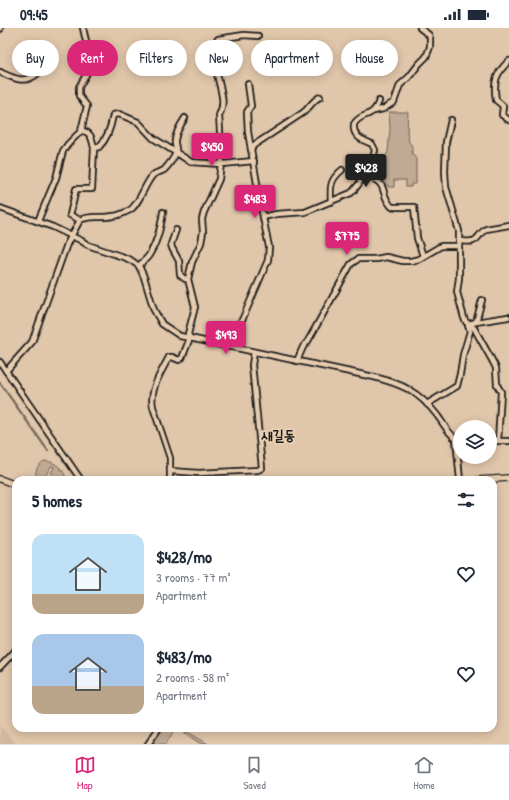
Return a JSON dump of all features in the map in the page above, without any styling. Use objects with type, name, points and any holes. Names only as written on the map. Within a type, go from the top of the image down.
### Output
[{"type":"main road","points":[[497,479],[509,478]]},
{"type":"main road","points":[[0,479],[12,484]]},
{"type":"street","points":[[38,221],[56,178],[64,151],[68,144],[81,131],[87,106],[79,96],[78,87],[94,61],[88,50],[83,28]]},
{"type":"street","points":[[374,111],[378,111],[394,102],[400,85],[409,78],[426,57],[430,47],[430,38],[429,35],[420,28]]},
{"type":"street","points":[[170,476],[170,458],[152,402],[153,392],[169,357],[172,356],[180,360],[190,338],[188,334],[195,307],[188,279],[192,262],[201,243],[203,232],[202,219],[204,212],[219,179],[221,164],[219,115],[223,109],[221,86],[216,73],[215,42],[218,38],[244,35],[258,36]]},
{"type":"street","points":[[509,61],[497,74],[494,92],[496,100],[503,106],[502,115],[509,120]]},
{"type":"street","points":[[0,72],[20,80],[33,78],[35,76]]},
{"type":"street","points":[[229,347],[233,333],[243,318],[268,260],[269,248],[248,132],[247,112],[251,106],[248,84]]},
{"type":"street","points":[[251,150],[254,145],[306,110],[315,99],[320,97]]},
{"type":"street","points":[[263,217],[276,214],[305,212],[351,193],[355,189],[364,176],[374,150],[372,144],[361,140],[356,135],[354,131],[354,124],[360,117],[370,115],[377,108],[379,101]]},
{"type":"street","points":[[94,148],[99,147],[108,135],[112,125],[113,115],[119,114],[138,122],[153,138],[191,162],[221,164],[254,161]]},
{"type":"street","points":[[6,371],[32,342],[71,236],[80,220],[88,216],[114,216],[136,206],[142,191],[150,182],[152,177],[155,173],[165,169],[176,152],[175,140],[180,126],[186,118]]},
{"type":"street","points":[[451,120],[446,142],[446,187],[458,226],[459,278],[457,292],[466,322],[474,328],[496,368],[497,385],[501,392],[498,441],[509,442]]},
{"type":"street","points":[[80,220],[70,215],[76,189],[92,189],[94,148],[90,134],[86,131],[81,131]]},
{"type":"street","points":[[331,202],[332,182],[334,177],[342,170]]},
{"type":"street","points":[[364,176],[381,183],[389,204],[392,207],[414,207],[417,238],[423,256]]},
{"type":"street","points":[[0,208],[53,227],[88,245],[126,258],[139,266],[154,310],[162,324],[180,336],[394,382],[410,389],[427,404],[437,414],[453,436]]},
{"type":"street","points":[[139,266],[149,256],[160,230],[162,212]]},
{"type":"street","points":[[297,361],[303,347],[308,342],[351,264],[355,260],[386,257],[403,261],[411,261],[441,246],[473,241],[486,229],[509,225]]},
{"type":"street","points":[[176,230],[171,244],[179,261],[180,274],[185,279],[188,279]]},
{"type":"street","points":[[476,322],[482,300]]},
{"type":"street","points":[[469,324],[508,316]]},
{"type":"street","points":[[427,404],[457,386],[462,356],[470,331],[468,326],[469,324]]},
{"type":"street","points":[[170,471],[199,473],[258,470],[262,468],[252,365],[254,352]]},
{"type":"street","points":[[0,362],[78,476]]},
{"type":"street","points":[[459,464],[460,476]]},
{"type":"street","points":[[0,666],[12,654]]},
{"type":"street","points":[[148,744],[156,732]]},
{"type":"shaded area","points":[[389,112],[408,112],[407,131],[409,142],[412,146],[412,153],[416,159],[416,184],[411,184],[411,187],[406,187],[406,180],[394,180],[394,187],[388,187],[383,179],[383,161],[388,152],[390,129]]},
{"type":"shaded area","points":[[0,382],[49,451],[48,452],[0,384]]},
{"type":"shaded area","points":[[44,461],[52,462],[64,472],[65,476],[54,476],[51,474],[54,467],[51,466],[45,476],[36,476],[37,469]]},
{"type":"shaded area","points":[[0,726],[16,744],[0,744]]},
{"type":"shaded area","points":[[160,732],[173,732],[166,744],[152,744]]},
{"type":"shaded area","points":[[183,732],[188,732],[208,744],[201,744]]},
{"type":"district","name":"새길동","points":[[278,434]]}]
